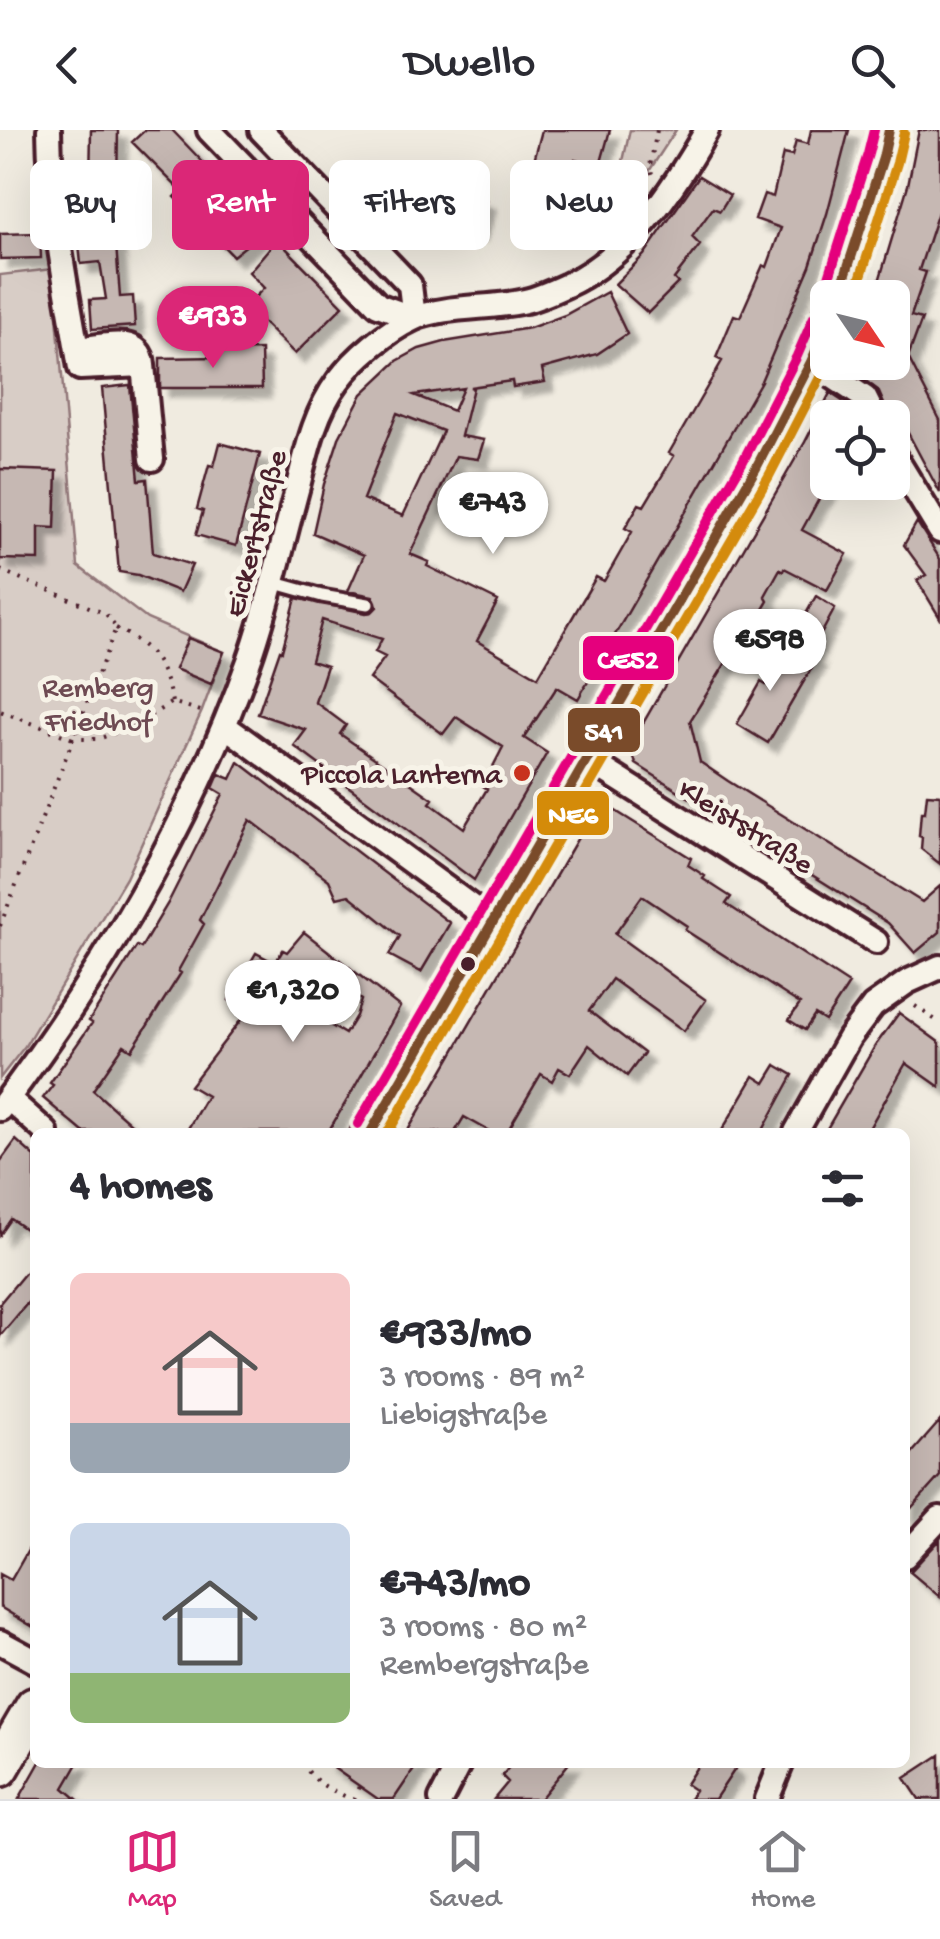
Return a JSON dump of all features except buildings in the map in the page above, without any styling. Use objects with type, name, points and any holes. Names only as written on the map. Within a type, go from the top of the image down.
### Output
[{"type":"main road","points":[[844,280],[884,158],[889,130]]},
{"type":"main road","points":[[373,1128],[756,468],[810,364]]},
{"type":"main road","points":[[0,1767],[30,1716]]},
{"type":"street","points":[[49,130],[80,368],[143,365],[152,459]]},
{"type":"street","points":[[208,130],[378,305],[414,318],[410,285],[260,130]]},
{"type":"street","name":"Eickertstraße","points":[[4,1103],[63,1023],[126,924],[225,726],[251,656],[318,416],[342,375],[371,346],[414,318],[525,301],[597,269],[660,202],[707,130]]},
{"type":"street","points":[[838,380],[866,400]]},
{"type":"street","points":[[910,482],[940,531]]},
{"type":"street","points":[[225,726],[494,924]]},
{"type":"street","name":"Kleiststraße","points":[[588,758],[876,942]]},
{"type":"street","points":[[798,1128],[849,1038],[874,1006],[907,982],[940,967]]},
{"type":"street","points":[[4,1103],[40,1128]]},
{"type":"street","points":[[910,1551],[940,1518]]},
{"type":"street","points":[[0,1642],[30,1659]]},
{"type":"street","points":[[442,1799],[457,1768]]},
{"type":"street","points":[[767,1799],[780,1768]]},
{"type":"lane","points":[[272,582],[368,604]]},
{"type":"path","points":[[657,130],[650,166],[660,202]]},
{"type":"path","points":[[0,570],[106,614],[116,628],[152,652],[166,678],[172,702]]},
{"type":"path","points":[[0,926],[116,628]]},
{"type":"path","points":[[0,711],[73,739],[98,739],[132,727],[172,702],[202,711],[225,726]]},
{"type":"path","points":[[894,992],[940,1023]]},
{"type":"path","points":[[306,1768],[320,1784],[352,1799],[359,1786]]},
{"type":"green space","points":[[630,130],[676,130],[648,173],[648,160],[623,160]]},
{"type":"green space","name":"Remberg Friedhof","points":[[53,269],[78,566],[147,619],[224,652],[202,711],[126,878],[25,1046],[0,1078],[0,275]]},
{"type":"transit line","name":"CE52","points":[[828,280],[874,130]]},
{"type":"transit line","name":"541","points":[[844,280],[889,130]]},
{"type":"transit line","name":"NE6","points":[[860,280],[904,133]]},
{"type":"transit line","name":"CE52","points":[[358,1124],[743,461],[810,326]]},
{"type":"transit line","name":"541","points":[[373,1128],[756,468],[810,364]]},
{"type":"transit line","name":"NE6","points":[[390,1128],[769,476],[819,380]]},
{"type":"place","name":"Piccola Lanterna","points":[[522,773]]}]
